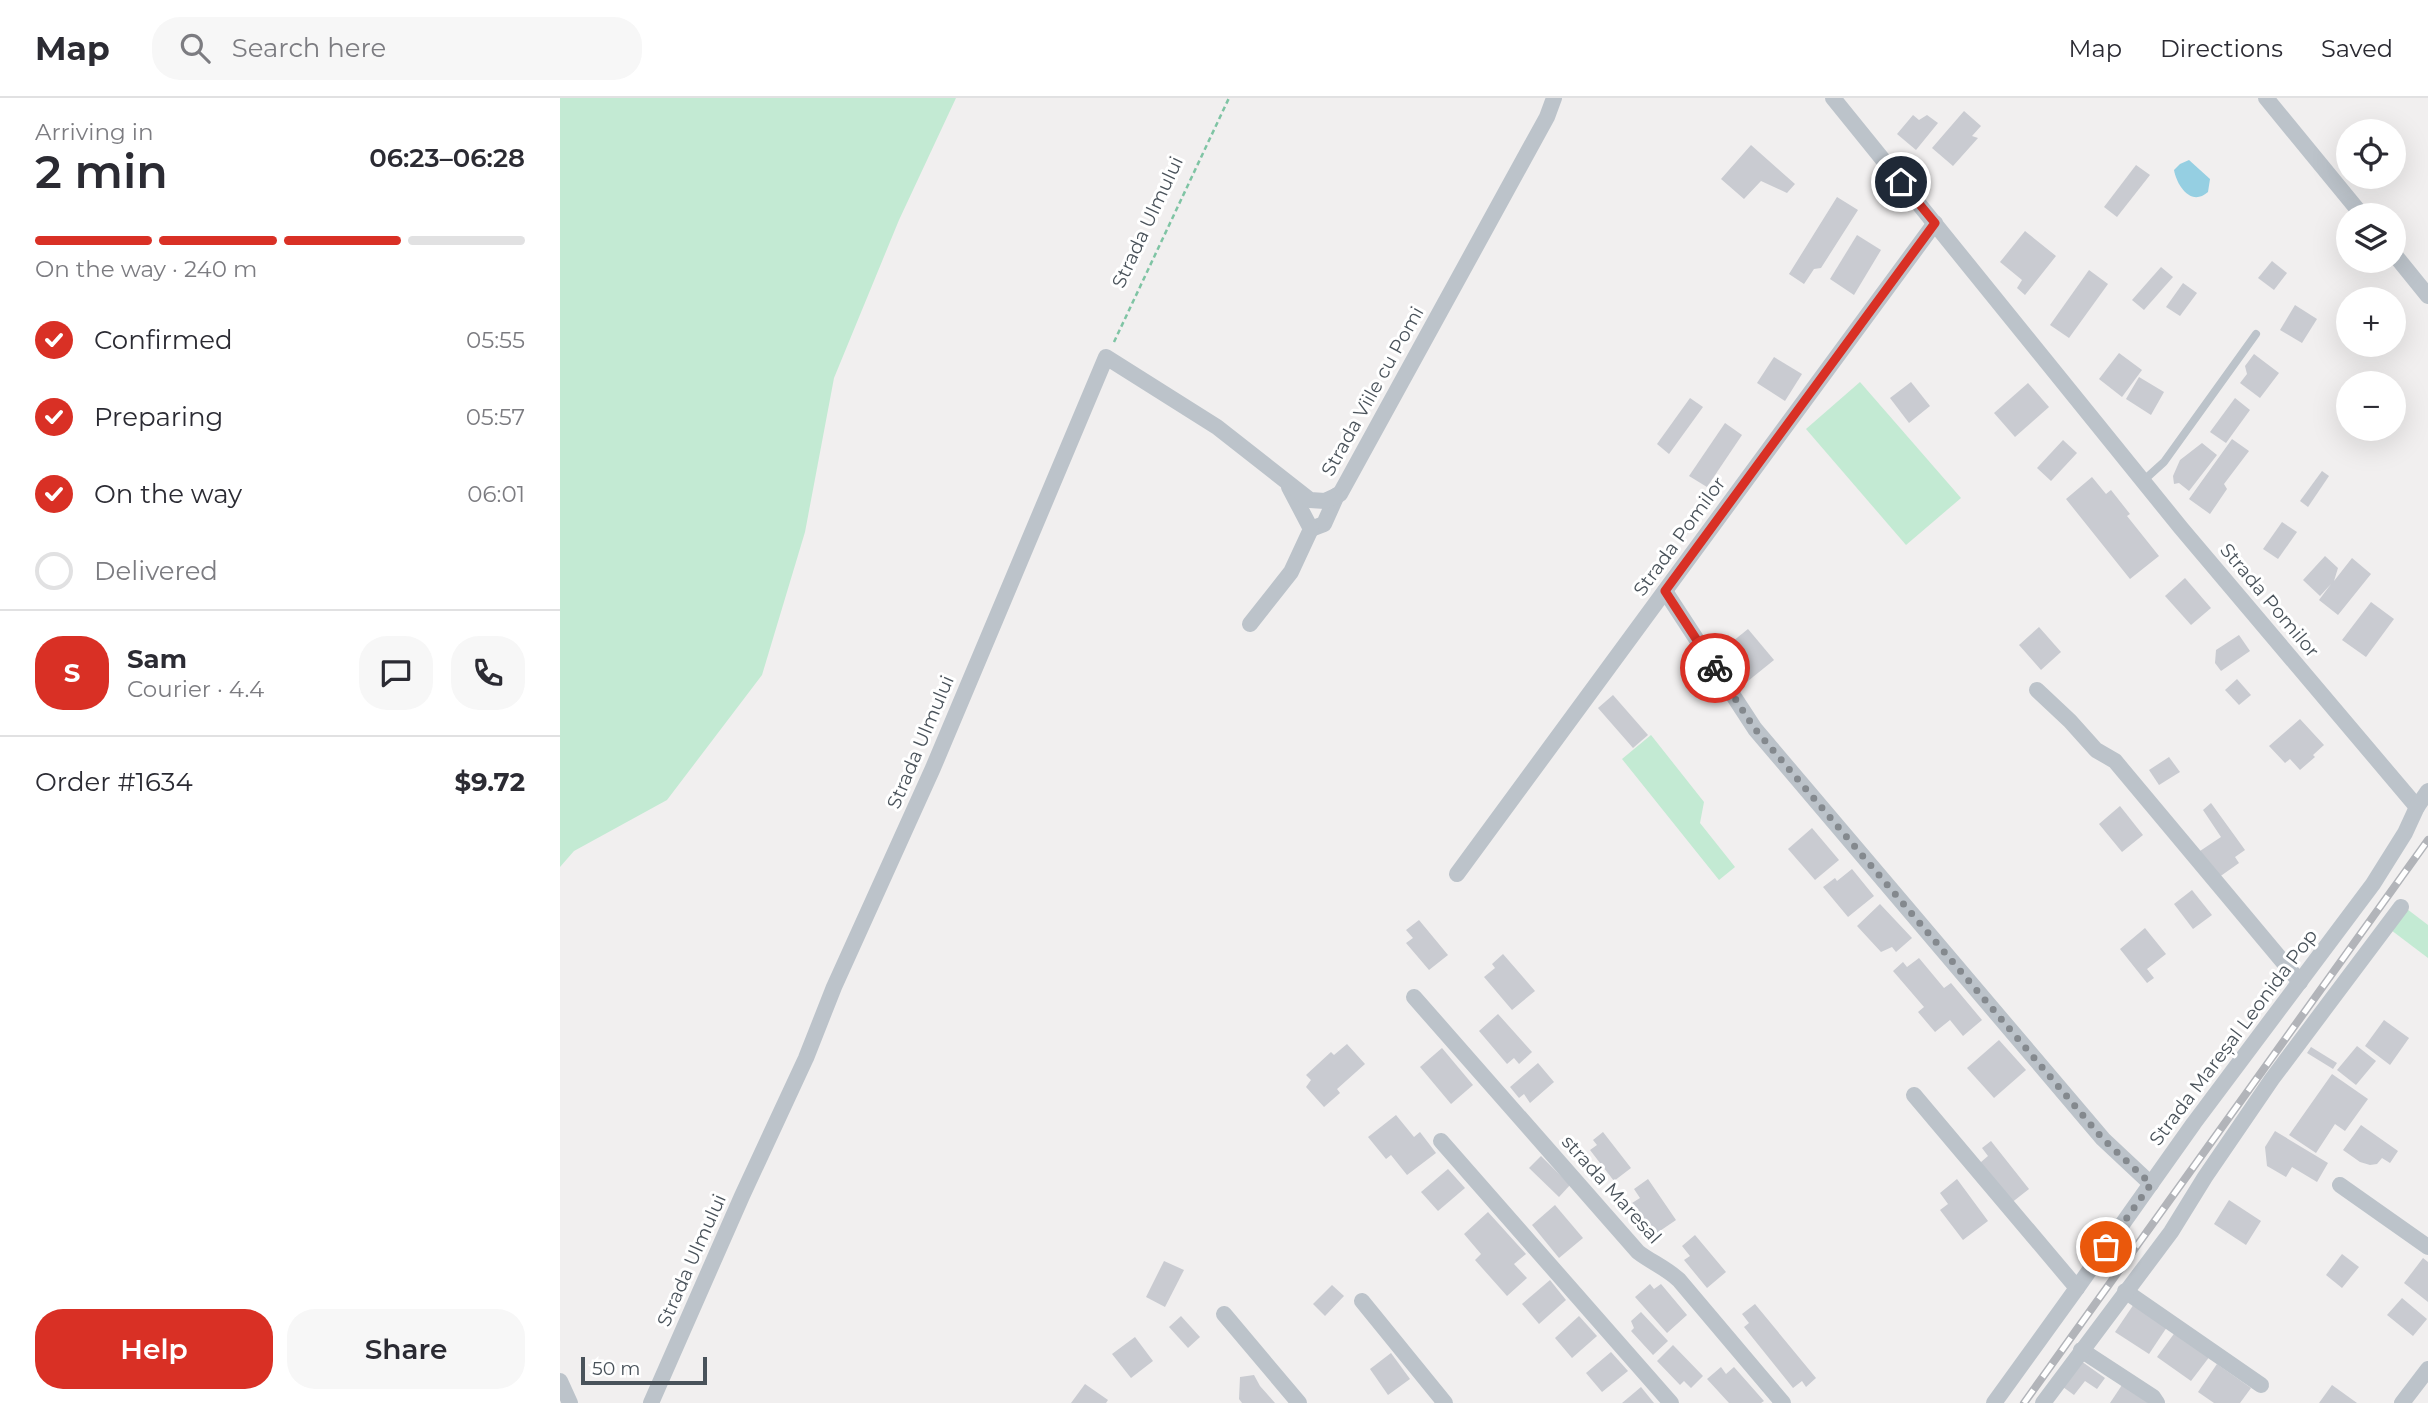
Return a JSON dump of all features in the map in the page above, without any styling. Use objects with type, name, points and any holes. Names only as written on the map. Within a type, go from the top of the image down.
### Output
[{"type":"street","name":"Strada Viile cu Pomi","points":[[1106,357],[1217,427],[1310,500],[1325,501],[1340,494],[1541,129],[1554,98]]},
{"type":"street","name":"Strada Pomilor","points":[[1833,98],[2143,481],[2417,807]]},
{"type":"street","points":[[2266,98],[2352,203]]},
{"type":"street","name":"Strada Pomilor","points":[[1457,874],[1935,223]]},
{"type":"street","points":[[2406,269],[2428,296]]},
{"type":"street","name":"Strada Ulmului","points":[[651,1403],[933,768],[1106,357]]},
{"type":"street","points":[[1286,481],[1311,529]]},
{"type":"street","points":[[1250,624],[1291,572],[1311,529],[1324,524],[1337,495]]},
{"type":"street","points":[[1665,591],[1755,729],[2103,1139],[2151,1184]]},
{"type":"street","points":[[2037,690],[2096,750],[2116,761],[2300,982]]},
{"type":"street","name":"Strada Mareșal Leonida Pop","points":[[1994,1403],[2151,1184],[2374,884],[2428,791]]},
{"type":"street","points":[[2043,1403],[2171,1232],[2205,1177],[2272,1080],[2401,907]]},
{"type":"street","name":"strada Maresal","points":[[1414,997],[1638,1252],[1650,1262],[1667,1269],[1679,1280],[1783,1403]]},
{"type":"street","points":[[1914,1095],[2077,1288]]},
{"type":"street","points":[[1441,1140],[1671,1403]]},
{"type":"street","points":[[2340,1185],[2428,1247]]},
{"type":"street","points":[[2125,1291],[2262,1385]]},
{"type":"street","points":[[1362,1301],[1445,1403]]},
{"type":"street","points":[[1224,1314],[1299,1403]]},
{"type":"street","points":[[2081,1350],[2153,1397],[2157,1403]]},
{"type":"street","points":[[2402,1403],[2428,1369]]},
{"type":"street","points":[[560,1381],[570,1403]]},
{"type":"lane","points":[[2143,481],[2164,462],[2256,334]]},
{"type":"path","name":"Strada Ulmului","points":[[1106,357],[1229,98]]},
{"type":"green space","points":[[560,98],[956,98],[899,220],[834,378],[805,532],[762,675],[667,800],[574,851],[560,867]]},
{"type":"green space","points":[[1860,382],[1961,498],[1906,545],[1806,429]]},
{"type":"green space","points":[[1651,735],[1704,802],[1700,823],[1735,867],[1719,880],[1622,759]]},
{"type":"green space","points":[[2407,909],[2428,925],[2428,958],[2391,930]]},
{"type":"water","points":[[2189,160],[2210,179],[2208,192],[2202,196],[2186,193],[2176,176],[2174,170]]},
{"type":"building","points":[[1964,111],[1981,126],[1972,136],[1978,138],[1953,166],[1932,148]]},
{"type":"building","points":[[1913,115],[1919,120],[1927,115],[1938,123],[1916,150],[1897,134]]},
{"type":"building","points":[[1751,145],[1795,184],[1787,193],[1761,181],[1744,199],[1721,179]]},
{"type":"building","points":[[2136,165],[2150,175],[2117,217],[2104,207]]},
{"type":"building","points":[[1837,197],[1858,210],[1821,268],[1814,269],[1804,284],[1789,274]]},
{"type":"building","points":[[2025,231],[2056,256],[2025,295],[2017,288],[2022,280],[2000,262]]},
{"type":"building","points":[[1857,235],[1881,250],[1854,295],[1830,279]]},
{"type":"building","points":[[2272,261],[2287,273],[2274,290],[2258,278]]},
{"type":"building","points":[[2161,267],[2173,277],[2144,310],[2132,300]]},
{"type":"building","points":[[2089,270],[2108,284],[2069,338],[2050,325]]},
{"type":"building","points":[[2183,283],[2197,293],[2180,316],[2166,307]]},
{"type":"building","points":[[2295,305],[2317,319],[2302,343],[2280,330]]},
{"type":"building","points":[[2119,353],[2142,370],[2122,397],[2099,379]]},
{"type":"building","points":[[2254,354],[2279,373],[2260,398],[2240,383],[2247,374],[2245,366]]},
{"type":"building","points":[[1774,357],[1802,374],[1785,401],[1757,383]]},
{"type":"building","points":[[2139,377],[2164,392],[2151,415],[2126,399]]},
{"type":"building","points":[[1911,382],[1930,406],[1909,423],[1890,398]]},
{"type":"building","points":[[2028,383],[2049,407],[2015,437],[1994,413]]},
{"type":"building","points":[[1690,398],[1703,407],[1669,454],[1657,444]]},
{"type":"building","points":[[2235,398],[2250,410],[2226,443],[2210,432]]},
{"type":"building","points":[[1725,423],[1742,435],[1707,487],[1689,476]]},
{"type":"building","points":[[2232,439],[2249,451],[2224,484],[2227,489],[2210,514],[2189,499]]},
{"type":"building","points":[[2063,440],[2077,453],[2051,481],[2037,468]]},
{"type":"building","points":[[2202,443],[2217,455],[2189,491],[2179,483],[2174,484],[2173,476],[2180,460]]},
{"type":"building","points":[[2322,471],[2329,476],[2308,507],[2300,501]]},
{"type":"building","points":[[2092,477],[2106,494],[2111,490],[2130,514],[2127,516],[2159,556],[2130,579],[2066,499]]},
{"type":"building","points":[[2282,522],[2297,532],[2278,559],[2263,549]]},
{"type":"building","points":[[2325,556],[2338,568],[2334,581],[2352,558],[2371,574],[2338,615],[2319,600],[2331,584],[2320,596],[2303,580]]},
{"type":"building","points":[[2185,578],[2211,608],[2191,625],[2165,596]]},
{"type":"building","points":[[2371,602],[2394,619],[2366,657],[2342,640]]},
{"type":"building","points":[[2039,627],[2061,652],[2041,670],[2019,645]]},
{"type":"building","points":[[1748,629],[1774,660],[1743,685],[1717,654]]},
{"type":"building","points":[[2239,635],[2250,651],[2221,671],[2215,663],[2216,650]]},
{"type":"building","points":[[2237,679],[2251,695],[2239,705],[2225,690]]},
{"type":"building","points":[[1613,695],[1648,735],[1633,748],[1598,708]]},
{"type":"building","points":[[2300,719],[2324,745],[2300,770],[2290,759],[2285,763],[2269,746]]},
{"type":"building","points":[[2169,757],[2180,772],[2159,785],[2149,770]]},
{"type":"building","points":[[2211,803],[2245,850],[2235,857],[2239,863],[2215,880],[2197,853],[2221,837],[2203,810]]},
{"type":"building","points":[[2120,806],[2143,835],[2122,852],[2099,824]]},
{"type":"building","points":[[1812,828],[1839,860],[1815,880],[1788,849]]},
{"type":"building","points":[[1852,869],[1874,896],[1848,917],[1823,887],[1835,878],[1837,881]]},
{"type":"building","points":[[2192,890],[2212,915],[2193,929],[2174,904]]},
{"type":"building","points":[[1880,904],[1912,938],[1896,952],[1892,947],[1881,952],[1857,926]]},
{"type":"building","points":[[1419,920],[1448,955],[1429,970],[1406,943],[1413,938],[1406,930]]},
{"type":"building","points":[[2145,928],[2166,954],[2147,969],[2154,978],[2147,983],[2120,949]]},
{"type":"building","points":[[1503,954],[1535,991],[1512,1010],[1484,977],[1495,968],[1492,964]]},
{"type":"building","points":[[1919,958],[1944,988],[1951,983],[1982,1020],[1963,1036],[1950,1020],[1935,1032],[1918,1012],[1924,1007],[1893,971],[1903,962],[1907,967]]},
{"type":"building","points":[[1498,1014],[1532,1052],[1519,1064],[1514,1058],[1507,1064],[1479,1031]]},
{"type":"building","points":[[2384,1020],[2409,1038],[2390,1065],[2365,1046]]},
{"type":"building","points":[[1999,1040],[2026,1070],[1994,1098],[1967,1068]]},
{"type":"building","points":[[1347,1044],[1365,1064],[1337,1089],[1340,1093],[1324,1107],[1306,1087],[1311,1080],[1306,1075],[1331,1052],[1334,1055]]},
{"type":"building","points":[[2357,1046],[2376,1061],[2356,1085],[2337,1070]]},
{"type":"building","points":[[2311,1047],[2337,1063],[2333,1069],[2307,1053]]},
{"type":"building","points":[[1442,1048],[1473,1085],[1451,1104],[1420,1067]]},
{"type":"building","points":[[1538,1063],[1554,1082],[1530,1103],[1524,1094],[1519,1098],[1510,1087]]},
{"type":"building","points":[[2332,1074],[2368,1099],[2345,1131],[2335,1124],[2316,1153],[2289,1135]]},
{"type":"building","points":[[1396,1115],[1414,1137],[1420,1132],[1436,1153],[1407,1175],[1391,1155],[1386,1159],[1368,1137]]},
{"type":"building","points":[[2361,1125],[2398,1151],[2390,1163],[2382,1158],[2377,1164],[2370,1165],[2360,1162],[2343,1150]]},
{"type":"building","points":[[2275,1131],[2328,1163],[2317,1182],[2292,1167],[2286,1177],[2267,1166],[2265,1147]]},
{"type":"building","points":[[1603,1132],[1631,1168],[1614,1181],[1590,1150],[1597,1145],[1593,1140]]},
{"type":"building","points":[[1991,1141],[2029,1189],[2006,1207],[1982,1175],[1981,1162],[1988,1156],[1982,1148]]},
{"type":"building","points":[[1541,1156],[1570,1185],[1559,1197],[1529,1168]]},
{"type":"building","points":[[1448,1169],[1465,1188],[1438,1211],[1421,1192]]},
{"type":"building","points":[[1648,1179],[1676,1220],[1654,1235],[1632,1203],[1640,1198],[1634,1189]]},
{"type":"building","points":[[1957,1179],[1988,1221],[1963,1240],[1940,1210],[1948,1204],[1940,1193]]},
{"type":"building","points":[[2229,1200],[2261,1221],[2246,1245],[2214,1224]]},
{"type":"building","points":[[1555,1205],[1583,1238],[1559,1258],[1532,1225]]},
{"type":"building","points":[[1488,1212],[1526,1254],[1514,1264],[1527,1278],[1507,1296],[1475,1260],[1481,1254],[1464,1234]]},
{"type":"building","points":[[1695,1235],[1726,1272],[1707,1288],[1684,1260],[1690,1256],[1682,1246]]},
{"type":"building","points":[[2342,1254],[2359,1267],[2342,1288],[2326,1275]]},
{"type":"building","points":[[2423,1258],[2428,1262],[2428,1302],[2404,1283]]},
{"type":"building","points":[[1164,1261],[1184,1270],[1165,1307],[1146,1297]]},
{"type":"building","points":[[1550,1280],[1566,1300],[1539,1324],[1522,1304]]},
{"type":"building","points":[[1650,1284],[1654,1289],[1661,1284],[1687,1315],[1667,1333],[1635,1297]]},
{"type":"building","points":[[1332,1285],[1344,1296],[1325,1316],[1313,1304]]},
{"type":"building","points":[[2402,1298],[2427,1319],[2413,1336],[2387,1315]]},
{"type":"building","points":[[1755,1304],[1816,1378],[1806,1387],[1802,1381],[1793,1388],[1744,1327],[1749,1323],[1742,1314]]},
{"type":"building","points":[[2134,1304],[2167,1327],[2149,1354],[2115,1332]]},
{"type":"building","points":[[1641,1312],[1668,1341],[1653,1355],[1631,1331],[1634,1328],[1631,1321]]},
{"type":"building","points":[[1181,1316],[1200,1337],[1188,1348],[1169,1327]]},
{"type":"building","points":[[1579,1316],[1597,1336],[1572,1358],[1555,1338]]},
{"type":"building","points":[[2176,1331],[2210,1356],[2191,1381],[2157,1357]]},
{"type":"building","points":[[1135,1337],[1153,1361],[1131,1378],[1112,1354]]},
{"type":"building","points":[[1673,1345],[1703,1376],[1691,1388],[1684,1381],[1680,1385],[1657,1361]]},
{"type":"building","points":[[1611,1352],[1628,1371],[1602,1392],[1586,1373]]},
{"type":"building","points":[[1391,1353],[1410,1379],[1388,1395],[1370,1369]]},
{"type":"building","points":[[2081,1361],[2105,1378],[2097,1389],[2085,1381],[2074,1395],[2063,1387]]},
{"type":"building","points":[[2217,1364],[2251,1388],[2240,1403],[2214,1403],[2198,1392]]},
{"type":"building","points":[[1721,1367],[1726,1374],[1734,1367],[1764,1401],[1729,1403],[1707,1379]]},
{"type":"building","points":[[1254,1375],[1275,1403],[1242,1403],[1239,1399],[1240,1377]]},
{"type":"building","points":[[2124,1382],[2148,1403],[2110,1403]]},
{"type":"building","points":[[1085,1384],[1108,1400],[1106,1403],[1071,1403]]},
{"type":"building","points":[[2332,1385],[2357,1403],[2319,1403]]},
{"type":"building","points":[[1641,1387],[1654,1403],[1622,1403]]},
{"type":"railway","points":[[2024,1403],[2428,840]]},
{"type":"way so far","points":[[1715,668],[1755,729],[2103,1139],[2151,1184],[2106,1247]]},
{"type":"route","points":[[1715,668],[1665,591],[1935,223],[1901,182]]}]
